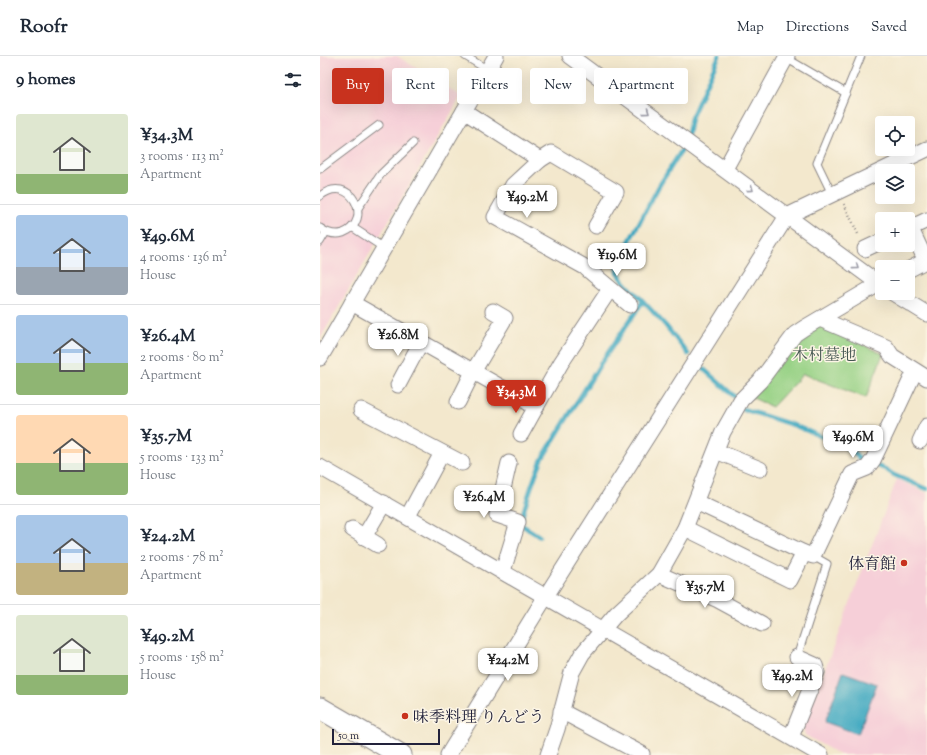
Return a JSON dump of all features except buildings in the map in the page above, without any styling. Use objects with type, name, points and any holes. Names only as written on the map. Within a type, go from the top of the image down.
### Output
[{"type":"street","points":[[489,68],[496,56]]},
{"type":"street","points":[[570,56],[875,280]]},
{"type":"street","points":[[725,169],[787,57]]},
{"type":"street","points":[[320,358],[468,104]]},
{"type":"street","points":[[464,111],[540,160]]},
{"type":"street","points":[[448,755],[546,596],[787,216],[927,149]]},
{"type":"street","points":[[596,226],[616,192],[551,152],[513,185],[492,223],[579,261],[630,305]]},
{"type":"street","points":[[915,225],[927,220]]},
{"type":"street","points":[[915,240],[926,261],[915,266]]},
{"type":"street","points":[[865,249],[875,244]]},
{"type":"street","points":[[548,755],[557,729],[572,672],[582,654],[616,614],[659,574],[685,528],[723,432],[741,400],[760,381],[796,334],[820,318],[875,287]]},
{"type":"street","points":[[521,434],[561,363],[610,289]]},
{"type":"street","points":[[904,300],[927,314]]},
{"type":"street","points":[[352,303],[536,407]]},
{"type":"street","points":[[458,402],[473,372],[505,318],[494,311]]},
{"type":"street","points":[[685,528],[790,580],[809,554],[852,474],[867,468],[873,460],[921,375],[892,356],[886,347],[820,318]]},
{"type":"street","points":[[398,385],[421,342]]},
{"type":"street","points":[[360,410],[462,463]]},
{"type":"street","points":[[920,440],[927,426]]},
{"type":"street","points":[[716,451],[760,469]]},
{"type":"street","points":[[408,516],[442,453]]},
{"type":"street","points":[[502,571],[518,522],[497,515],[509,463]]},
{"type":"street","points":[[320,467],[408,516],[821,755]]},
{"type":"street","points":[[696,502],[809,554]]},
{"type":"street","points":[[378,545],[358,533],[384,503]]},
{"type":"street","points":[[659,574],[718,600],[762,624]]},
{"type":"street","points":[[791,737],[817,672],[815,665],[797,657]]},
{"type":"street","points":[[320,708],[401,755]]},
{"type":"street","points":[[561,711],[642,754]]},
{"type":"lane","points":[[465,56],[485,68]]},
{"type":"lane","points":[[832,194],[817,163],[861,56]]},
{"type":"lane","points":[[787,57],[846,93]]},
{"type":"lane","points":[[320,168],[379,125]]},
{"type":"lane","points":[[358,208],[382,174],[413,142]]},
{"type":"lane","points":[[320,196],[332,189],[346,191],[356,201],[358,208],[356,222],[352,228],[339,234],[332,234],[323,230],[320,242]]},
{"type":"lane","points":[[352,228],[384,248]]},
{"type":"lane","points":[[797,657],[827,564],[809,554]]},
{"type":"shaded area","points":[[320,56],[397,56],[416,68],[392,68],[392,104],[449,104],[449,88],[457,94],[457,103],[320,339]]},
{"type":"shaded area","points":[[897,479],[927,493],[927,755],[840,755],[805,735],[803,727]]},
{"type":"green space","name":"木村墓地","points":[[821,325],[883,354],[866,398],[803,374],[772,407],[751,397],[789,349],[811,328]]},
{"type":"water","points":[[843,672],[877,684],[858,734],[825,722]]},
{"type":"waterway","points":[[688,134],[691,118],[719,56]]},
{"type":"waterway","points":[[539,536],[520,524],[527,499],[542,459],[601,363],[643,301],[623,280],[616,266],[659,186],[683,148]]},
{"type":"waterway","points":[[643,301],[666,326],[688,354]]},
{"type":"waterway","points":[[699,365],[735,397]]},
{"type":"waterway","points":[[743,409],[793,425],[842,445],[854,452],[859,459],[885,469],[894,475],[927,489]]},
{"type":"place","name":"体育館","points":[[904,563]]},
{"type":"place","name":"味季料理 りんどう","points":[[405,716]]}]
